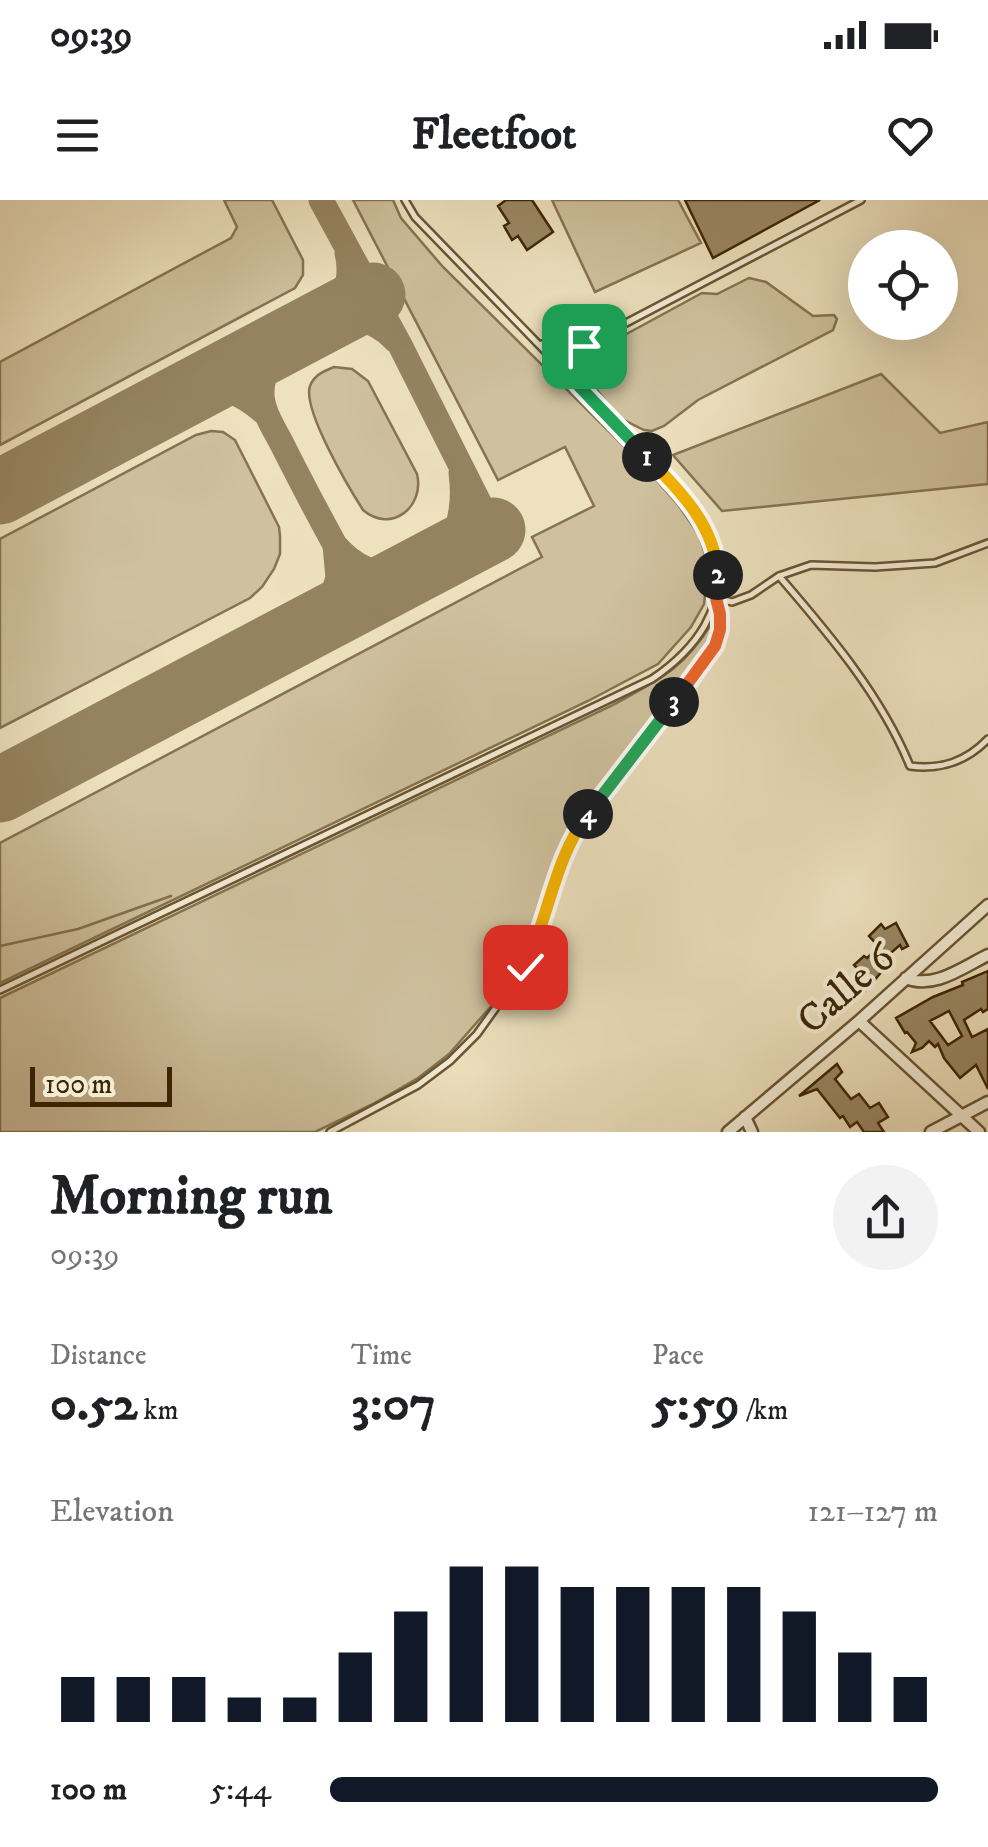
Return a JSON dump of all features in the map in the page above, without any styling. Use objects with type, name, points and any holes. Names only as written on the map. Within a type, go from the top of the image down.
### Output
[{"type":"street","name":"Calle 6","points":[[728,1132],[988,905]]},
{"type":"street","points":[[906,978],[917,983],[932,982],[988,955]]},
{"type":"street","points":[[859,1021],[980,1132]]},
{"type":"street","points":[[931,1132],[988,1102]]},
{"type":"street","points":[[745,1117],[752,1132]]},
{"type":"lane","points":[[0,990],[652,679],[692,646],[705,626],[716,598],[718,572],[715,551],[701,519],[678,488],[415,217],[405,200]]},
{"type":"lane","points":[[537,342],[584,346],[861,200]]},
{"type":"lane","points":[[579,386],[575,366],[584,346]]},
{"type":"lane","points":[[716,598],[732,602],[780,576],[811,565],[875,567],[936,563],[988,543]]},
{"type":"lane","points":[[780,576],[829,634],[884,714],[910,766],[931,769],[972,756],[988,740]]},
{"type":"lane","points":[[330,1132],[418,1086],[477,1034],[506,996],[534,948],[573,837],[715,646],[720,630],[716,598]]},
{"type":"shaded area","points":[[224,200],[272,200],[303,260],[303,275],[295,288],[0,445],[0,362],[231,238],[237,227]]},
{"type":"shaded area","points":[[353,200],[393,200],[401,218],[443,267],[646,468],[699,535],[707,579],[704,604],[691,627],[658,664],[0,983],[0,843],[542,557],[532,537],[594,506],[565,447],[498,480]]},
{"type":"shaded area","points":[[552,200],[678,200],[701,243],[595,292]]},
{"type":"shaded area","points":[[749,278],[766,282],[813,316],[834,315],[837,319],[833,330],[698,400],[652,431],[618,417],[590,381],[586,371],[592,356],[702,293],[717,294]]},
{"type":"shaded area","points":[[334,367],[352,369],[368,381],[417,474],[416,497],[404,513],[394,518],[374,517],[363,510],[320,430],[309,397],[310,386],[317,376]]},
{"type":"shaded area","points":[[881,374],[940,433],[988,422],[988,484],[722,511],[673,455]]},
{"type":"shaded area","points":[[223,432],[235,440],[279,527],[280,554],[262,587],[250,598],[0,728],[0,539],[196,435]]},
{"type":"shaded area","points":[[712,623],[714,630],[695,664],[572,829],[543,911],[501,995],[449,1054],[418,1078],[315,1132],[0,1132],[0,998],[611,706],[679,664]]},
{"type":"building","points":[[506,200],[532,200],[553,232],[527,250],[518,236],[512,240],[504,226],[509,223],[498,206]]},
{"type":"building","points":[[685,200],[820,200],[713,258]]},
{"type":"building","points":[[896,923],[908,946],[902,949],[900,945],[886,957],[880,965],[884,969],[865,991],[856,982],[863,974],[854,965],[879,947],[869,936],[881,924],[885,929]]},
{"type":"building","points":[[988,971],[988,1009],[964,1020],[972,1037],[988,1029],[988,1089],[976,1065],[960,1078],[938,1044],[935,1047],[929,1041],[912,1052],[916,1043],[896,1018],[963,985],[962,982]],"holes":[[[949,1011],[962,1036],[948,1045],[930,1021]]]},
{"type":"building","points":[[837,1064],[842,1072],[835,1079],[851,1099],[859,1094],[870,1108],[879,1103],[888,1117],[878,1123],[884,1132],[864,1132],[857,1122],[850,1127],[817,1089],[799,1096]]},
{"type":"waterway","points":[[0,946],[78,929],[171,896]]},
{"type":"taxiway","points":[[321,200],[493,530]]},
{"type":"taxiway","points":[[316,326],[344,294],[349,276],[347,253]]},
{"type":"taxiway","points":[[317,325],[359,319],[378,326],[395,340]]},
{"type":"taxiway","points":[[290,340],[266,371],[263,402],[335,545]]},
{"type":"taxiway","points":[[185,394],[229,391],[267,415]]},
{"type":"taxiway","points":[[444,556],[460,516],[461,473]]},
{"type":"taxiway","points":[[325,618],[338,578],[335,545],[366,569],[405,576]]},
{"type":"runway","points":[[0,492],[373,295]]},
{"type":"runway","points":[[0,790],[493,530]]},
{"type":"route","points":[[525,967],[560,865],[581,823],[715,646],[720,630],[718,572],[707,530],[678,488],[579,386],[575,366],[584,346]]}]
